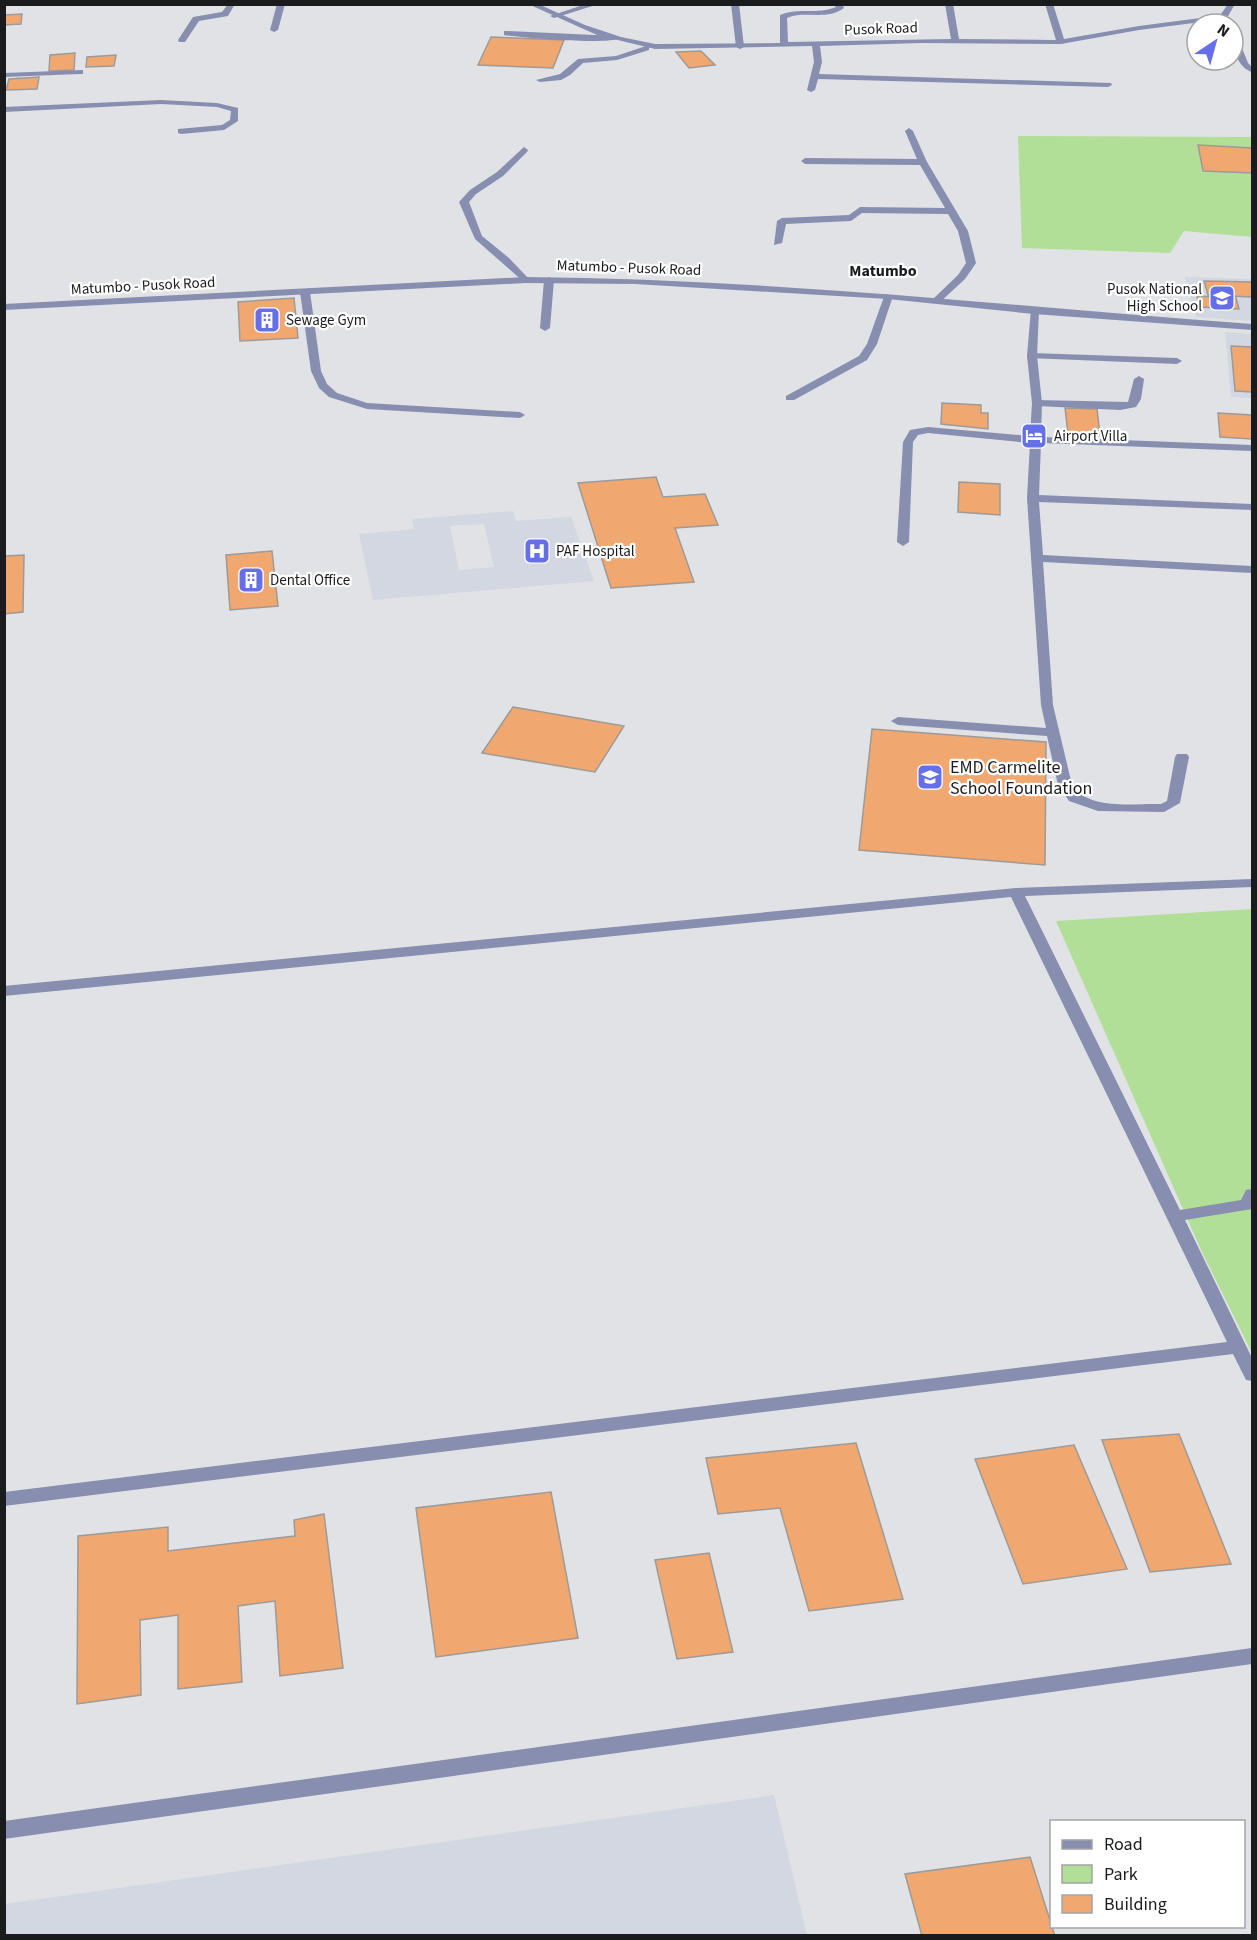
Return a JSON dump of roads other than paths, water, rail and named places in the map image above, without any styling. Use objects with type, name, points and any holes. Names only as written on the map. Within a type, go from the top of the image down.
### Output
[{"type":"street","points":[[182,40],[196,19],[225,14],[232,4]]},
{"type":"street","points":[[274,30],[281,4]]},
{"type":"street","name":"Pusok Road","points":[[531,4],[554,16],[646,48],[955,41],[1061,42],[1139,28],[1185,24]]},
{"type":"street","points":[[554,16],[596,4]]},
{"type":"street","points":[[735,4],[740,47]]},
{"type":"street","points":[[784,46],[783,16],[797,13],[833,13],[840,8],[838,4]]},
{"type":"street","points":[[949,4],[955,41]]},
{"type":"street","points":[[1049,4],[1061,42]]},
{"type":"street","points":[[507,33],[616,38]]},
{"type":"street","points":[[811,90],[818,62],[816,45]]},
{"type":"street","points":[[540,80],[558,80],[566,76],[581,61],[617,58],[646,48]]},
{"type":"street","points":[[4,75],[80,72]]},
{"type":"street","points":[[814,76],[1108,85]]},
{"type":"street","points":[[4,110],[171,102],[217,105],[235,110],[234,121],[224,127],[181,131]]},
{"type":"street","points":[[909,131],[923,162],[963,231],[971,263],[962,277],[936,301]]},
{"type":"street","points":[[524,150],[500,174],[473,192],[464,202],[478,237],[506,260],[525,280]]},
{"type":"street","points":[[805,161],[923,162]]},
{"type":"street","points":[[777,243],[782,221],[851,218],[860,210],[951,211]]},
{"type":"street","name":"Matumbo - Pusok Road","points":[[4,307],[525,280],[635,281],[888,296],[1034,311],[1252,327]]},
{"type":"street","points":[[545,328],[549,280]]},
{"type":"street","points":[[305,292],[319,380],[334,396],[346,402],[398,409],[520,415]]},
{"type":"street","points":[[790,398],[863,358],[872,344],[888,296]]},
{"type":"street","points":[[1034,311],[1032,356],[1037,404],[1033,498],[1047,705],[1065,785],[1074,798],[1098,807],[1164,808],[1173,803],[1182,757]]},
{"type":"street","points":[[1032,356],[1177,361]]},
{"type":"street","points":[[1037,404],[1120,407],[1132,405],[1136,399],[1138,379]]},
{"type":"street","points":[[903,542],[908,442],[914,432],[928,430],[1036,440],[1252,448]]},
{"type":"street","points":[[1033,498],[1252,507]]},
{"type":"street","points":[[1037,558],[1252,569]]},
{"type":"street","points":[[898,721],[1052,732]]},
{"type":"street","points":[[4,991],[1016,892],[1252,883]]},
{"type":"street","points":[[1016,892],[1252,1375]]},
{"type":"street","points":[[1175,1216],[1247,1205],[1252,1194]]},
{"type":"street","points":[[4,1499],[1239,1347]]},
{"type":"street","points":[[4,1830],[1252,1656]]},
{"type":"place","name":"Pusok National High School","points":[[1222,298]]},
{"type":"place","name":"Sewage Gym","points":[[267,320]]},
{"type":"place","name":"Airport Villa","points":[[1034,436]]},
{"type":"place","name":"PAF Hospital","points":[[537,551]]},
{"type":"place","name":"Dental Office","points":[[251,580]]},
{"type":"place","name":"EMD Carmelite School Foundation","points":[[930,777]]},
{"type":"district","name":"Matumbo","points":[[883,271]]}]
